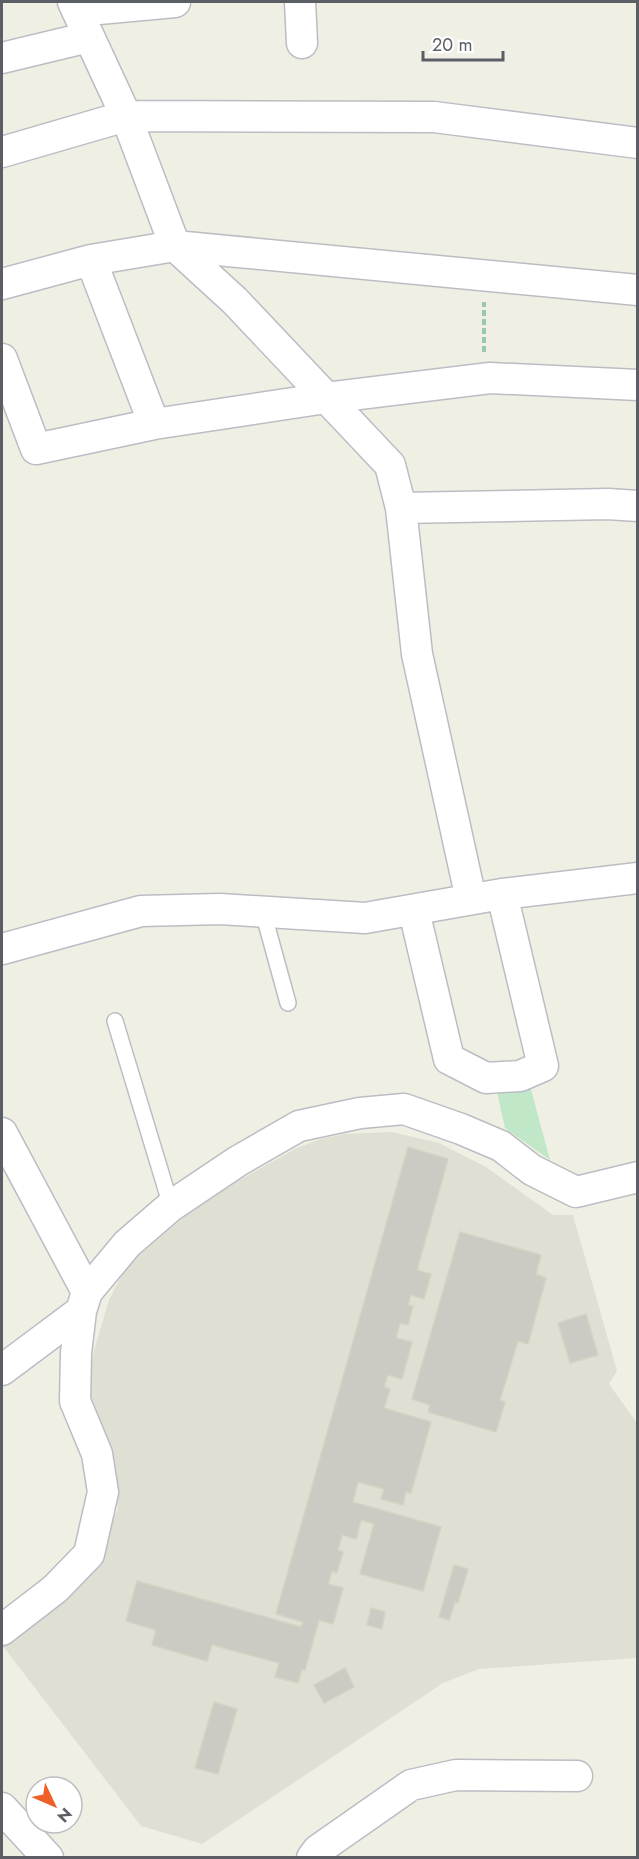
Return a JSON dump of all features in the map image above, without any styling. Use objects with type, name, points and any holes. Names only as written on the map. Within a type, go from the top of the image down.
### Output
[{"type":"street","points":[[2,58],[80,17],[175,2]]},
{"type":"street","points":[[300,2],[302,43]]},
{"type":"street","points":[[80,17],[126,116],[175,246],[235,301],[390,465],[401,508],[417,654],[471,899]]},
{"type":"street","points":[[2,152],[126,116],[434,117],[638,143]]},
{"type":"street","points":[[2,284],[91,260],[175,246],[638,290]]},
{"type":"street","points":[[91,260],[154,424]]},
{"type":"street","points":[[2,359],[36,449],[154,424],[326,398],[483,379],[638,385]]},
{"type":"street","points":[[401,508],[608,504],[638,506]]},
{"type":"street","points":[[2,949],[141,911],[220,909],[365,918],[502,894],[638,878]]},
{"type":"street","points":[[414,911],[448,1059],[486,1078],[520,1076],[543,1066],[502,894]]},
{"type":"street","points":[[4,1362],[84,1302],[127,1244],[171,1206],[238,1161],[299,1126],[360,1113],[404,1109],[501,1146],[532,1170],[576,1192],[638,1177]]},
{"type":"street","points":[[2,1133],[84,1302],[76,1353],[75,1401],[97,1454],[103,1492],[89,1554],[55,1589],[2,1629]]},
{"type":"street","points":[[312,1857],[318,1850],[411,1785],[456,1775],[577,1776]]},
{"type":"street","points":[[2,1808],[48,1857]]},
{"type":"lane","points":[[264,912],[288,1003]]},
{"type":"lane","points":[[115,1020],[171,1206]]},
{"type":"path","points":[[483,379],[484,276]]},
{"type":"shaded area","points":[[392,1132],[439,1143],[486,1167],[553,1215],[573,1215],[617,1371],[609,1384],[637,1423],[638,1656],[636,1658],[479,1669],[443,1683],[202,1844],[141,1826],[2,1645],[84,1580],[118,1509],[113,1464],[94,1412],[89,1383],[93,1354],[109,1300],[126,1267],[204,1200],[297,1148],[321,1139],[345,1134]]},
{"type":"green space","points":[[530,1086],[550,1160],[505,1128],[497,1092]]},
{"type":"building","points":[[408,1147],[448,1159],[417,1270],[431,1274],[424,1299],[411,1295],[408,1305],[413,1306],[408,1325],[400,1323],[396,1338],[412,1342],[402,1379],[388,1375],[384,1387],[390,1389],[384,1408],[431,1422],[411,1493],[406,1492],[403,1505],[381,1499],[384,1489],[358,1482],[353,1502],[441,1527],[423,1591],[360,1574],[374,1524],[361,1520],[356,1539],[342,1535],[338,1550],[343,1552],[337,1573],[332,1571],[328,1584],[343,1588],[333,1624],[319,1620],[305,1670],[302,1669],[298,1683],[275,1677],[279,1663],[212,1645],[207,1661],[152,1645],[156,1630],[126,1621],[137,1581],[301,1627],[303,1622],[276,1614]]},
{"type":"building","points":[[460,1232],[541,1255],[536,1274],[546,1278],[528,1344],[518,1341],[500,1400],[505,1402],[496,1432],[428,1412],[430,1405],[412,1399]]},
{"type":"building","points":[[586,1314],[598,1355],[570,1363],[558,1323]]},
{"type":"building","points":[[454,1565],[468,1569],[458,1603],[455,1602],[449,1620],[439,1617]]},
{"type":"building","points":[[371,1608],[385,1612],[382,1629],[367,1625]]},
{"type":"building","points":[[345,1668],[354,1687],[324,1703],[314,1685]]},
{"type":"building","points":[[214,1702],[237,1709],[218,1774],[195,1768]]}]
